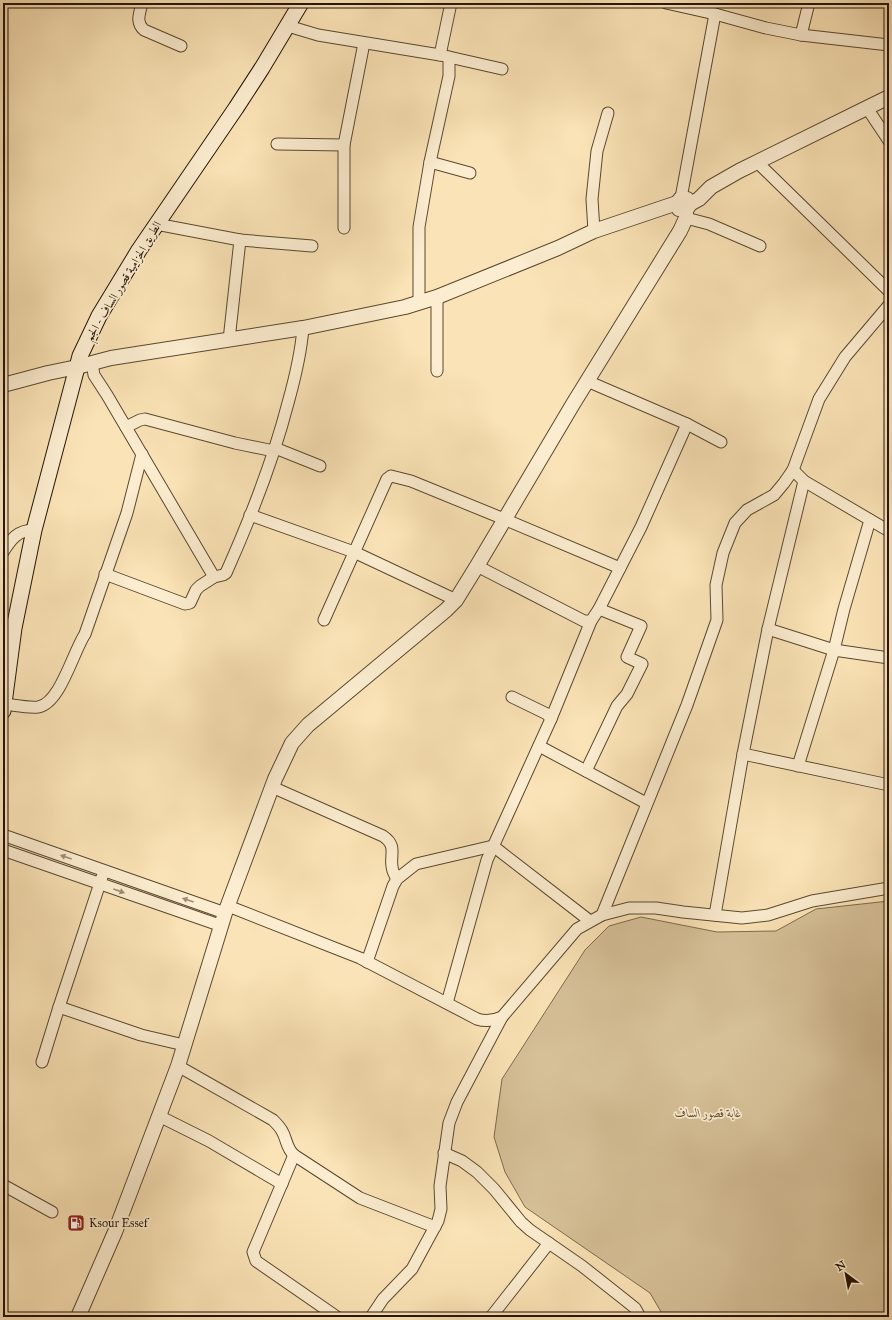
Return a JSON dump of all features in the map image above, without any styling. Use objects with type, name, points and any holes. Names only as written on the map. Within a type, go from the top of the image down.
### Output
[{"type":"main road","name":"الطريق الحزامية قصور الساف - الجم","points":[[3,707],[14,628],[34,530],[80,356],[99,316],[139,250],[236,108],[301,3]]},
{"type":"street","points":[[142,3],[138,21],[140,27],[181,46]]},
{"type":"street","points":[[419,303],[419,227],[430,162],[448,76],[444,56],[451,3]]},
{"type":"street","points":[[666,3],[715,14],[766,28],[801,35],[889,45]]},
{"type":"street","points":[[801,35],[809,3]]},
{"type":"street","points":[[78,1317],[114,1232],[178,1066],[225,915],[272,787],[288,750],[301,732],[456,600],[586,381],[680,231],[715,14]]},
{"type":"street","points":[[288,26],[318,35],[444,56],[502,69]]},
{"type":"street","points":[[344,228],[344,145],[364,43]]},
{"type":"street","points":[[3,385],[54,371],[77,367],[111,358],[303,328],[405,307],[438,297],[558,248],[594,231],[684,205],[703,188],[711,187],[757,162],[889,97]]},
{"type":"street","points":[[867,108],[889,142]]},
{"type":"street","points":[[594,231],[592,199],[597,151],[608,113]]},
{"type":"street","points":[[277,144],[344,145]]},
{"type":"street","points":[[430,162],[470,173]]},
{"type":"street","points":[[757,162],[889,291]]},
{"type":"street","points":[[684,205],[710,224],[760,246]]},
{"type":"street","points":[[156,224],[240,240],[312,246]]},
{"type":"street","points":[[229,340],[240,240]]},
{"type":"street","points":[[437,371],[438,297]]},
{"type":"street","points":[[602,914],[687,705],[717,620],[716,585],[723,553],[735,523],[747,510],[774,495],[784,483],[793,470],[819,399],[845,356],[889,305]]},
{"type":"street","points":[[105,574],[185,604],[190,603],[196,590],[200,586],[214,576],[224,575],[263,485],[282,426],[301,350],[303,328]]},
{"type":"street","points":[[92,363],[94,375],[214,576]]},
{"type":"street","points":[[586,381],[686,424],[721,442]]},
{"type":"street","points":[[126,427],[145,419],[235,443],[274,449],[320,466]]},
{"type":"street","points":[[447,1003],[487,860],[551,719],[591,621],[599,610],[641,527],[686,424]]},
{"type":"street","points":[[3,707],[38,707],[52,699],[60,686],[85,634],[126,513],[142,454]]},
{"type":"street","points":[[793,470],[804,481],[889,531]]},
{"type":"street","points":[[324,620],[386,481],[391,476],[411,481],[620,568]]},
{"type":"street","points":[[715,915],[743,754],[768,630],[804,481]]},
{"type":"street","points":[[250,515],[354,552],[456,600]]},
{"type":"street","points":[[798,766],[834,650],[844,609],[870,520]]},
{"type":"street","points":[[3,552],[15,536],[26,530],[34,530]]},
{"type":"street","points":[[477,566],[584,621],[591,621]]},
{"type":"street","points":[[586,771],[617,706],[627,694],[642,664],[627,657],[641,626],[599,610]]},
{"type":"street","points":[[768,630],[834,650],[889,658]]},
{"type":"street","points":[[512,697],[547,714],[551,719]]},
{"type":"street","points":[[539,746],[646,803]]},
{"type":"street","points":[[743,754],[889,785]]},
{"type":"street","points":[[272,787],[389,840],[392,848],[393,870],[397,880]]},
{"type":"street","points":[[3,835],[225,915],[367,962],[477,1019],[485,1021],[502,1017]]},
{"type":"street","points":[[367,962],[393,886],[397,880],[416,864],[493,846]]},
{"type":"street","points":[[493,846],[590,921]]},
{"type":"street","points":[[3,850],[99,884],[225,915]]},
{"type":"street","points":[[42,1062],[58,1007],[104,871]]},
{"type":"street","points":[[370,1317],[383,1299],[412,1269],[438,1221],[441,1209],[440,1186],[449,1123],[457,1102],[502,1017],[576,929],[602,914],[628,908],[656,908],[742,918],[768,915],[812,901],[889,888]]},
{"type":"street","points":[[58,1007],[141,1035],[184,1045]]},
{"type":"street","points":[[178,1066],[273,1120],[283,1131],[290,1152],[360,1198],[435,1227]]},
{"type":"street","points":[[159,1116],[209,1141],[282,1184]]},
{"type":"street","points":[[444,1153],[462,1161],[477,1172],[494,1189],[521,1222],[582,1266],[625,1300],[635,1308],[640,1317]]},
{"type":"street","points":[[294,1155],[253,1252],[256,1261],[337,1317]]},
{"type":"street","points":[[3,1185],[52,1212]]},
{"type":"street","points":[[491,1317],[549,1243]]},
{"type":"green space","name":"غابة قصور الساف","points":[[889,901],[889,1317],[664,1317],[650,1293],[525,1207],[505,1172],[494,1137],[502,1079],[585,950],[609,926],[641,917],[717,932],[776,931],[816,909]]},
{"type":"place","name":"Ksour Essef","points":[[76,1223]]}]
